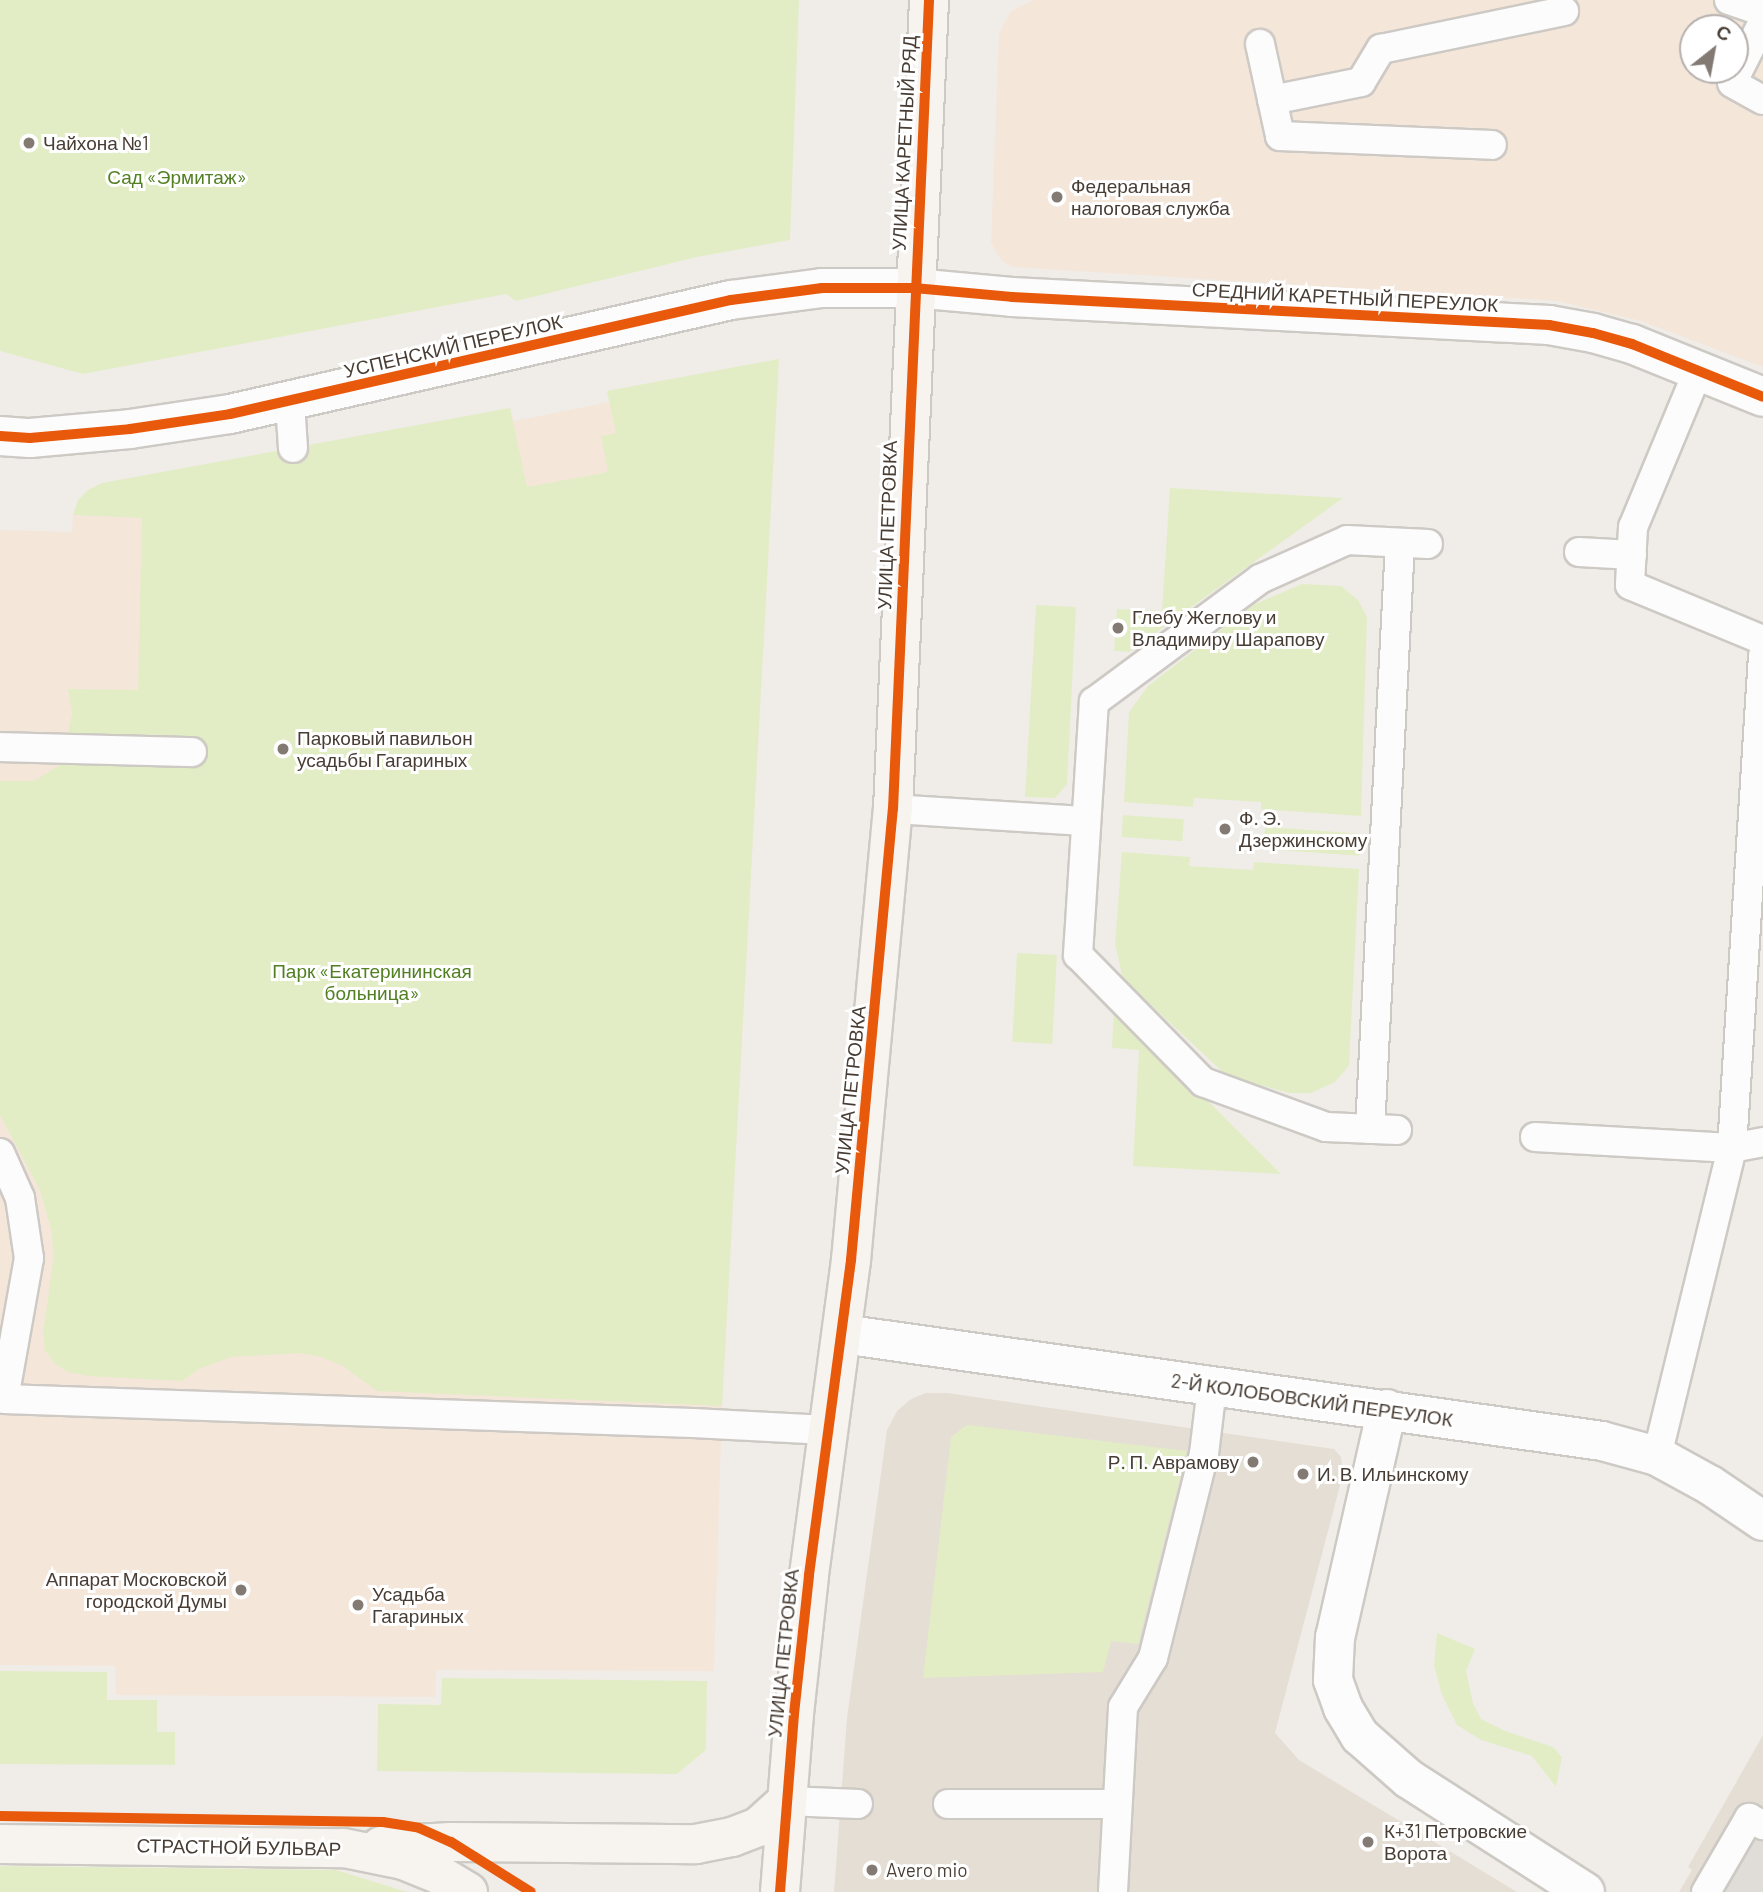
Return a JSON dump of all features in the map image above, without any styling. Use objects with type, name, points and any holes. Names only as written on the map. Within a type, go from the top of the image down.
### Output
[{"type":"main road","name":"УЛИЦА КАРЕТНЫЙ РЯД","points":[[914,288],[929,0]]},
{"type":"main road","name":"УЛИЦА ПЕТРОВКА","points":[[780,1892],[808,1575],[842,1334],[873,1048],[893,809],[914,288]]},
{"type":"main road","points":[[344,1848],[451,1842],[696,1844],[732,1838],[758,1827],[787,1801]]},
{"type":"main road","name":"СТРАСТНОЙ БУЛЬВАР","points":[[0,1844],[344,1848],[403,1860],[438,1874],[468,1892]]},
{"type":"street","name":"УСПЕНСКИЙ ПЕРЕУЛОК","points":[[0,436],[30,438],[130,429],[290,402],[731,300],[822,288],[914,288]]},
{"type":"street","name":"СРЕДНИЙ КАРЕТНЫЙ ПЕРЕУЛОК","points":[[914,288],[1026,298],[1549,325],[1633,344],[1763,397]]},
{"type":"street","name":"2-Й КОЛОБОВСКИЙ ПЕРЕУЛОК","points":[[842,1334],[1602,1441],[1657,1456],[1710,1485],[1763,1521]]},
{"type":"street","points":[[1387,1409],[1335,1637],[1333,1680],[1343,1708],[1360,1736],[1409,1779],[1585,1892]]},
{"type":"lane","points":[[1729,0],[1763,12]]},
{"type":"lane","points":[[1272,100],[1361,82],[1381,49],[1564,11]]},
{"type":"lane","points":[[1763,22],[1732,83],[1763,100]]},
{"type":"lane","points":[[1260,44],[1280,136],[1493,145]]},
{"type":"lane","points":[[1698,371],[1633,527],[1630,585],[1763,640]]},
{"type":"lane","points":[[290,402],[293,448]]},
{"type":"lane","points":[[1347,540],[1414,544],[1383,1129],[1326,1127],[1203,1082],[1078,956],[1086,821],[1094,702],[1260,579],[1347,540]]},
{"type":"lane","points":[[1579,552],[1632,555]]},
{"type":"lane","points":[[1657,1456],[1732,1148],[1763,656]]},
{"type":"lane","points":[[0,747],[192,752]]},
{"type":"lane","points":[[893,809],[1086,821]]},
{"type":"lane","points":[[1535,1137],[1732,1148],[1763,1142]]},
{"type":"lane","points":[[0,1153],[20,1198],[29,1258],[4,1399],[827,1430]]},
{"type":"lane","points":[[1113,1892],[1123,1707],[1153,1658],[1205,1454],[1212,1387]]},
{"type":"lane","points":[[787,1801],[858,1804]]},
{"type":"lane","points":[[948,1804],[1117,1804]]},
{"type":"lane","points":[[1706,1892],[1749,1818],[1763,1825]]},
{"type":"shaded area","points":[[1033,0],[1763,0],[1763,367],[1641,321],[1557,301],[1012,267],[1001,260],[991,243],[999,34],[1010,12]]},
{"type":"shaded area","name":"Парк «Екатерининская больница»","points":[[779,359],[722,1406],[714,1671],[436,1670],[435,1697],[116,1695],[115,1666],[0,1665],[0,530],[72,532],[73,515],[141,517],[302,447],[510,408],[514,421],[609,402],[607,391]]},
{"type":"shaded area","points":[[926,1393],[947,1393],[1334,1449],[1341,1457],[1343,1474],[1275,1733],[1299,1760],[1517,1892],[834,1892],[847,1718],[887,1430],[897,1411],[911,1399]]},
{"type":"shaded area","points":[[1763,1735],[1763,1892],[1679,1892],[1692,1870],[1688,1867]]},
{"type":"shaded area","points":[[1763,1826],[1763,1892],[1724,1892]]},
{"type":"green space","name":"Сад «Эрмитаж»","points":[[0,0],[799,0],[790,240],[697,257],[516,301],[506,294],[83,374],[0,351]]},
{"type":"green space","name":"Парк «Екатерининская больница»","points":[[779,359],[722,1406],[377,1391],[343,1366],[321,1357],[300,1353],[231,1357],[199,1369],[182,1381],[88,1376],[68,1372],[54,1363],[45,1350],[43,1334],[54,1255],[51,1229],[40,1190],[0,1115],[0,781],[34,781],[62,764],[72,713],[68,689],[138,690],[142,518],[73,515],[78,500],[88,490],[102,483],[510,408],[527,487],[603,473],[608,471],[601,436],[616,433],[607,391]]},
{"type":"green space","points":[[1170,488],[1343,498],[1129,652],[1114,651],[1117,609],[1162,611]]},
{"type":"green space","points":[[1302,584],[1341,586],[1358,600],[1367,617],[1361,816],[1261,809],[1261,802],[1194,798],[1193,807],[1124,802],[1129,712],[1148,686],[1253,605]]},
{"type":"green space","points":[[1036,605],[1076,607],[1067,784],[1055,798],[1025,797]]},
{"type":"green space","points":[[1123,815],[1184,819],[1182,841],[1121,837]]},
{"type":"green space","points":[[1265,827],[1361,834],[1359,856],[1263,849]]},
{"type":"green space","points":[[1122,852],[1190,857],[1189,866],[1253,870],[1254,862],[1359,869],[1349,1066],[1335,1082],[1311,1093],[1289,1093],[1227,1076],[1123,979],[1115,944]]},
{"type":"green space","points":[[1017,953],[1057,955],[1052,1044],[1012,1042]]},
{"type":"green space","points":[[1114,1007],[1281,1174],[1133,1166],[1139,1050],[1112,1048]]},
{"type":"green space","points":[[967,1425],[1187,1451],[1138,1644],[1111,1641],[1103,1672],[923,1678],[951,1437]]},
{"type":"green space","points":[[1437,1633],[1475,1649],[1466,1671],[1473,1703],[1481,1719],[1505,1731],[1553,1747],[1562,1757],[1556,1787],[1532,1756],[1481,1740],[1457,1725],[1442,1695],[1434,1665]]},
{"type":"green space","points":[[0,1671],[107,1672],[107,1700],[157,1700],[157,1732],[175,1732],[175,1765],[0,1764]]},
{"type":"green space","points":[[442,1678],[707,1681],[706,1750],[677,1774],[377,1771],[378,1704],[441,1705]]},
{"type":"green space","points":[[0,1866],[336,1870],[407,1892],[0,1892]]},
{"type":"cycle path","points":[[780,1892],[794,1714],[809,1575],[851,1260],[893,809],[929,0]]},
{"type":"cycle path","points":[[0,436],[30,438],[130,429],[230,414],[731,300],[822,288],[914,288],[1012,297],[1549,325],[1632,344],[1763,397]]},
{"type":"cycle path","points":[[0,1816],[383,1822],[419,1828],[451,1842],[531,1892]]},
{"type":"place","name":"Чайхона №1","points":[[29,143]]},
{"type":"place","name":"Федеральная налоговая служба","points":[[1057,197]]},
{"type":"place","name":"Глебу Жеглову и Владимиру Шарапову","points":[[1118,628]]},
{"type":"place","name":"Парковый павильон усадьбы Гагариных","points":[[283,749]]},
{"type":"place","name":"Ф. Э. Дзержинскому","points":[[1225,829]]},
{"type":"place","name":"Р. П. Аврамову","points":[[1253,1462]]},
{"type":"place","name":"И. В. Ильинскому","points":[[1303,1474]]},
{"type":"place","name":"Аппарат Московской городской Думы","points":[[241,1590]]},
{"type":"place","name":"Усадьба Гагариных","points":[[358,1605]]},
{"type":"place","name":"К+31 Петровские Ворота","points":[[1368,1842]]},
{"type":"place","name":"Avero mio","points":[[872,1870]]}]
